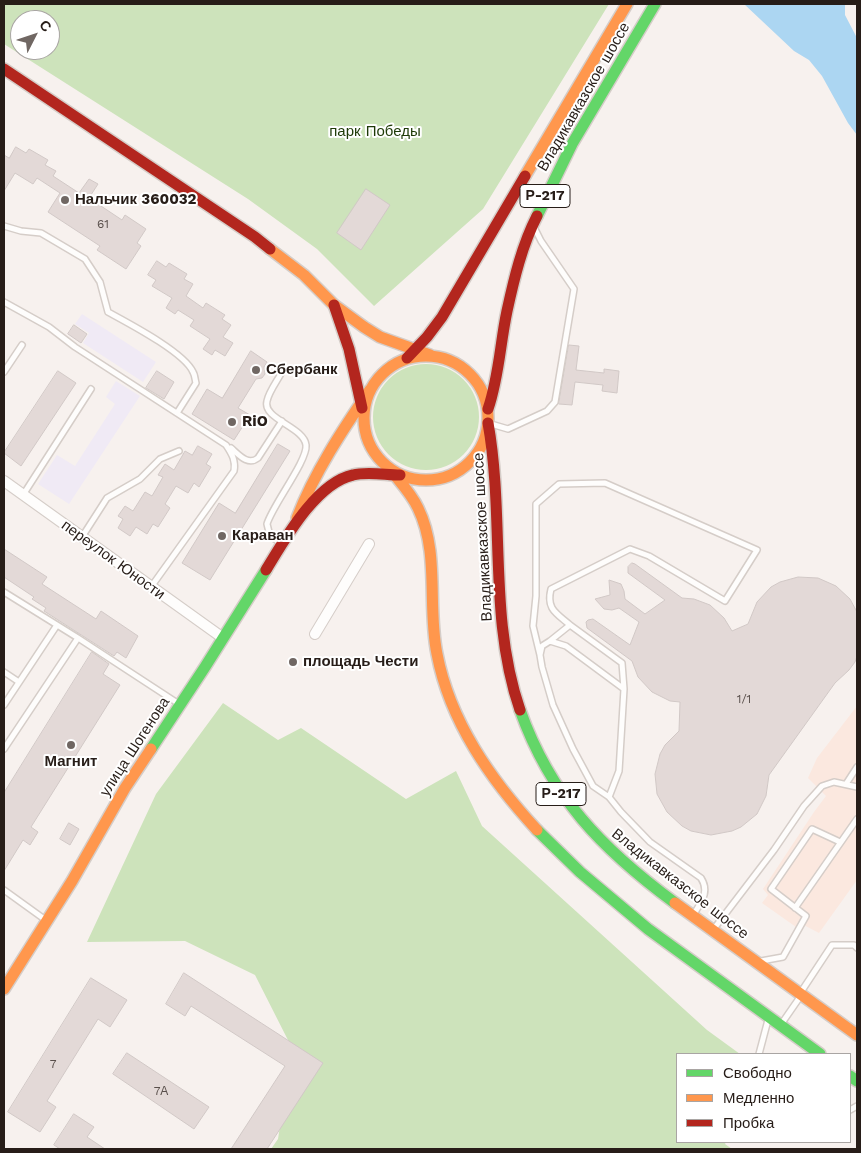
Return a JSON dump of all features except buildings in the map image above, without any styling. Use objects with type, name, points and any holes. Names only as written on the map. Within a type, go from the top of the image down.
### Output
[{"type":"main road","name":"Владикавказское шоссе","points":[[411,354],[442,317],[627,4]]},
{"type":"main road","name":"Владикавказское шоссе","points":[[488,409],[494,392],[507,311],[523,249],[532,224],[572,144],[656,4]]},
{"type":"main road","points":[[4,69],[255,237],[304,275],[334,305],[380,337],[411,354]]},
{"type":"main road","points":[[296,523],[303,502],[345,426],[362,408],[349,349],[334,305]]},
{"type":"main road","name":"Р-217","points":[[394,472],[417,480],[434,480],[450,476],[465,467],[481,447],[485,440],[488,409],[478,383],[457,364],[444,358],[411,354],[382,374],[370,390],[362,408],[364,425],[372,450],[394,472],[416,504],[425,525],[430,563],[433,630],[440,670],[454,709],[480,758],[504,793],[532,825],[582,875],[636,920],[819,1053]]},
{"type":"main road","name":"Владикавказское шоссе","points":[[488,423],[494,450],[499,587],[509,670],[527,726],[554,782],[568,804],[587,827],[628,865],[712,931],[857,1035]]},
{"type":"main road","points":[[296,523],[323,492],[337,480],[355,474],[394,472]]},
{"type":"main road","name":"улица Шогенова","points":[[4,989],[48,921],[126,788],[296,523]]},
{"type":"street","name":"переулок Юности","points":[[4,481],[223,638]]},
{"type":"street","points":[[312,632],[366,542]]},
{"type":"lane","points":[[488,423],[508,429],[547,411],[555,402],[574,289],[540,241],[532,224]]},
{"type":"lane","points":[[4,226],[21,231],[41,233],[85,259],[100,282],[108,312],[144,332],[176,354],[193,371],[196,384],[177,413]]},
{"type":"lane","points":[[4,302],[49,328],[75,347],[226,445],[248,462],[258,458],[282,422]]},
{"type":"lane","points":[[4,372],[22,345]]},
{"type":"lane","points":[[282,544],[270,536],[267,524],[301,461],[306,446],[300,435],[268,411],[266,404],[283,370]]},
{"type":"lane","points":[[23,494],[92,389]]},
{"type":"lane","points":[[151,587],[234,471],[236,463],[226,445]]},
{"type":"lane","points":[[82,537],[107,498],[140,479],[160,459],[179,451]]},
{"type":"lane","points":[[609,797],[619,771],[624,689],[622,662],[570,625],[552,609],[549,598],[551,590],[630,549],[649,556],[725,601],[757,550],[605,483],[559,484],[536,504],[536,596],[533,626],[553,705],[573,749],[593,786],[609,797],[631,824],[650,842],[701,878],[705,883],[706,893],[692,916]]},
{"type":"lane","points":[[4,592],[180,705]]},
{"type":"lane","points":[[4,705],[57,625]]},
{"type":"lane","points":[[540,655],[542,646],[570,625]]},
{"type":"lane","points":[[4,749],[78,638]]},
{"type":"lane","points":[[550,640],[566,646],[624,689]]},
{"type":"lane","points":[[4,672],[19,682]]},
{"type":"lane","points":[[846,784],[857,766]]},
{"type":"lane","points":[[712,931],[774,850],[804,806],[822,786],[834,782],[857,786]]},
{"type":"lane","points":[[795,908],[857,819]]},
{"type":"lane","points":[[756,962],[783,957],[806,916],[771,889],[812,828],[840,842]]},
{"type":"lane","points":[[4,890],[48,921]]},
{"type":"lane","points":[[780,1026],[832,945],[854,946],[857,948]]},
{"type":"lane","points":[[759,1053],[769,1017]]},
{"type":"shaded area","points":[[82,314],[156,362],[143,382],[83,343],[89,333],[75,324]]},
{"type":"shaded area","points":[[116,381],[140,396],[69,504],[38,484],[57,455],[75,466],[115,404],[106,397]]},
{"type":"shaded area","points":[[857,706],[857,880],[819,933],[798,922],[796,927],[762,903],[768,895],[763,889],[826,796],[808,778],[817,758]]},
{"type":"green space","name":"парк Победы","points":[[4,4],[609,4],[483,209],[374,306],[317,249],[248,199],[29,60],[60,60],[60,10],[10,10],[10,48],[4,44]]},
{"type":"green space","points":[[426,364],[446,368],[463,380],[475,397],[479,417],[475,437],[463,454],[446,466],[426,470],[406,466],[389,454],[377,437],[373,417],[377,397],[389,380],[406,368]]},
{"type":"green space","points":[[223,703],[278,740],[301,728],[406,799],[456,771],[482,826],[707,1030],[739,1053],[676,1053],[676,1143],[726,1143],[732,1149],[271,1149],[278,1139],[292,1048],[255,975],[185,941],[87,942],[156,794]]},
{"type":"water","points":[[744,4],[845,4],[845,15],[857,38],[857,135],[848,123],[822,76],[809,60],[794,51]]},
{"type":"traffic: fast","points":[[537,216],[572,144],[655,4]]},
{"type":"traffic: fast","points":[[151,749],[266,570]]},
{"type":"traffic: fast","points":[[520,710],[547,769],[563,795],[582,819],[624,862],[675,903]]},
{"type":"traffic: fast","points":[[537,830],[580,872],[648,929],[819,1053]]},
{"type":"traffic: fast","points":[[851,1077],[857,1081]]},
{"type":"traffic: slow","points":[[525,176],[627,4]]},
{"type":"traffic: slow","points":[[270,249],[304,275],[334,305],[364,327],[380,337],[430,355]]},
{"type":"traffic: slow","points":[[426,356],[450,360],[470,374],[484,394],[488,418],[484,442],[470,462],[450,476],[426,480],[402,476],[382,462],[368,442],[364,418],[368,394],[382,374],[402,360],[426,356]]},
{"type":"traffic: slow","points":[[297,518],[320,468],[370,390]]},
{"type":"traffic: slow","points":[[389,468],[412,497],[425,525],[431,561],[434,636],[443,679],[452,703],[462,726],[489,770],[537,830]]},
{"type":"traffic: slow","points":[[4,989],[72,881],[125,788],[151,749]]},
{"type":"traffic: slow","points":[[675,903],[857,1035]]},
{"type":"traffic: jam","points":[[4,69],[255,237],[270,249]]},
{"type":"traffic: jam","points":[[407,358],[427,337],[442,317],[525,176]]},
{"type":"traffic: jam","points":[[488,409],[495,385],[505,323],[516,275],[523,250],[537,216]]},
{"type":"traffic: jam","points":[[334,305],[349,349],[362,408]]},
{"type":"traffic: jam","points":[[488,423],[496,495],[498,567],[504,639],[510,675],[520,710]]},
{"type":"traffic: jam","points":[[266,570],[292,528],[314,500],[326,489],[339,480],[358,474],[400,475]]},
{"type":"place","name":"Нальчик 360032","points":[[65,200]]},
{"type":"place","name":"Сбербанк","points":[[256,370]]},
{"type":"place","name":"RiO","points":[[232,422]]},
{"type":"place","name":"Караван","points":[[222,536]]},
{"type":"place","name":"площадь Чести","points":[[293,662]]},
{"type":"place","name":"Магнит","points":[[71,745]]}]
